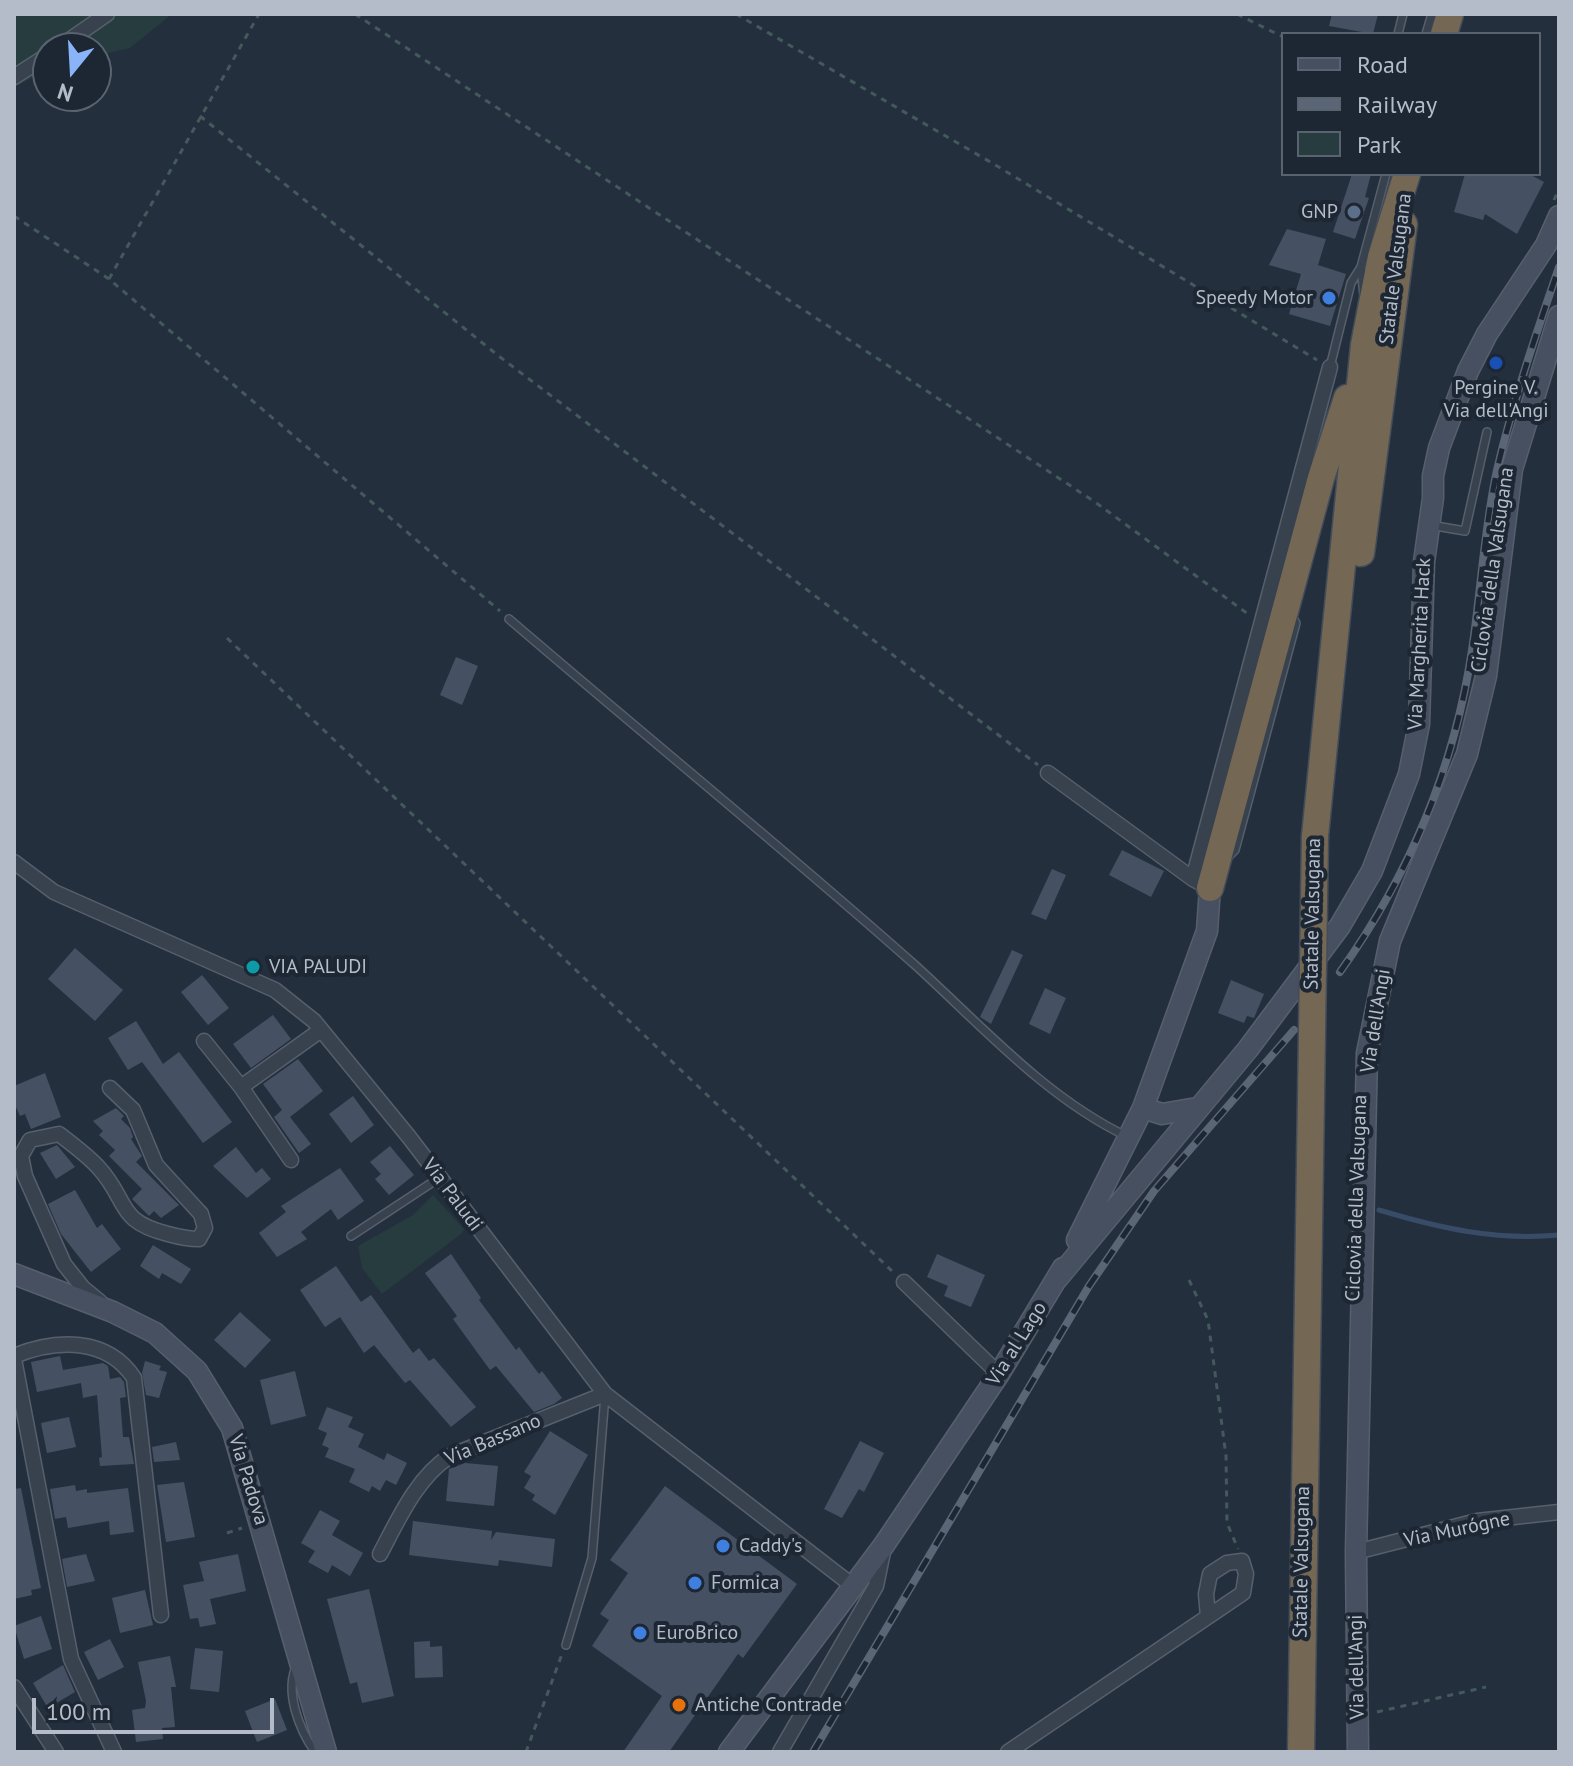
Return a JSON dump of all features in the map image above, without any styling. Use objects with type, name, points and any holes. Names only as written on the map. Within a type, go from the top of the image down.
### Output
[{"type":"highway","name":"Statale Valsugana","points":[[1301,1752],[1323,836],[1364,345],[1400,176]]},
{"type":"highway","name":"Statale Valsugana","points":[[1317,1752],[1323,836],[1402,247],[1400,176]]},
{"type":"highway","points":[[1206,878],[1321,478],[1364,345]]},
{"type":"main road","name":"Via Margherita Hack","points":[[1057,1279],[1179,1128],[1248,1049],[1340,926],[1372,871],[1409,774],[1419,724],[1428,525],[1434,470],[1453,409],[1487,334],[1511,302],[1559,216]]},
{"type":"main road","name":"Via dell'Angi","points":[[1358,1752],[1356,1552],[1367,1053],[1390,941],[1470,741],[1486,676],[1512,469],[1559,316]]},
{"type":"main road","name":"Via al Lago","points":[[729,1752],[884,1545],[999,1374],[1057,1279],[1143,1108],[1207,931],[1206,878]]},
{"type":"main road","points":[[1143,1108],[1162,1114],[1197,1108]]},
{"type":"main road","points":[[1130,1138],[1179,1128]]},
{"type":"main road","name":"Via Padova","points":[[14,1274],[113,1312],[155,1333],[197,1371],[232,1428],[301,1661],[322,1750]]},
{"type":"street","points":[[81,32],[107,14]]},
{"type":"street","points":[[14,77],[32,65]]},
{"type":"street","points":[[1048,773],[1206,878],[1262,621],[1330,367]]},
{"type":"street","name":"Via Paludi","points":[[14,862],[54,892],[275,990],[321,1030],[605,1394],[853,1586]]},
{"type":"street","points":[[241,1087],[321,1030]]},
{"type":"street","points":[[204,1041],[241,1087],[291,1160]]},
{"type":"street","points":[[110,1088],[133,1110],[156,1165],[201,1214],[205,1228],[199,1239],[145,1230],[129,1217],[100,1168],[59,1134],[30,1140],[21,1156],[25,1176],[64,1264],[83,1288],[113,1312]]},
{"type":"street","points":[[904,1282],[999,1374]]},
{"type":"street","points":[[114,1752],[71,1659],[14,1358],[33,1349],[95,1345],[122,1359],[134,1378],[161,1615]]},
{"type":"street","name":"Via Bassano","points":[[380,1554],[401,1515],[435,1465],[450,1456],[605,1394]]},
{"type":"street","name":"Via Murógne","points":[[1356,1552],[1477,1521],[1559,1512]]},
{"type":"street","points":[[780,1752],[876,1586],[884,1545]]},
{"type":"street","points":[[1008,1752],[1243,1593],[1246,1574],[1242,1561],[1227,1563],[1210,1574],[1206,1594],[1208,1616]]},
{"type":"street","points":[[14,1687],[56,1752]]},
{"type":"lane","points":[[1330,367],[1351,283],[1361,267],[1400,176]]},
{"type":"lane","points":[[1361,267],[1368,315]]},
{"type":"lane","points":[[1428,525],[1465,531],[1487,432]]},
{"type":"lane","points":[[509,619],[1077,1109],[1130,1138]]},
{"type":"lane","points":[[351,1236],[439,1178]]},
{"type":"lane","points":[[566,1645],[592,1558],[605,1394]]},
{"type":"path","points":[[109,279],[259,14]]},
{"type":"path","points":[[355,14],[1095,502],[1262,621]]},
{"type":"path","points":[[736,14],[992,163],[1330,367]]},
{"type":"path","points":[[1237,14],[1281,36]]},
{"type":"path","points":[[200,116],[500,357],[1048,773]]},
{"type":"path","points":[[14,216],[109,279],[509,619]]},
{"type":"path","points":[[227,638],[904,1282]]},
{"type":"path","points":[[1189,1280],[1208,1320],[1226,1456],[1227,1523],[1242,1561]]},
{"type":"path","points":[[227,1533],[253,1523]]},
{"type":"path","points":[[526,1752],[566,1645]]},
{"type":"path","points":[[1357,1716],[1486,1687]]},
{"type":"green space","points":[[14,14],[172,14],[130,48],[112,52],[112,32],[32,32],[32,78],[14,87]]},
{"type":"green space","points":[[433,1195],[464,1229],[382,1294],[362,1268],[358,1246],[413,1215]]},
{"type":"building","points":[[1332,14],[1378,14],[1374,32],[1329,26]]},
{"type":"building","points":[[1351,176],[1370,176],[1365,197],[1369,198],[1355,239],[1333,232]]},
{"type":"building","points":[[1464,176],[1533,176],[1544,182],[1517,234],[1485,214],[1483,220],[1454,212]]},
{"type":"building","points":[[1287,229],[1326,239],[1318,265],[1346,274],[1330,326],[1289,314],[1301,274],[1269,265]]},
{"type":"building","points":[[456,657],[478,666],[462,705],[440,695]]},
{"type":"building","points":[[1122,850],[1164,871],[1151,897],[1109,875]]},
{"type":"building","points":[[1052,869],[1066,875],[1046,920],[1031,914]]},
{"type":"building","points":[[75,948],[123,990],[95,1021],[48,979]]},
{"type":"building","points":[[1012,950],[1023,955],[991,1024],[980,1017]]},
{"type":"building","points":[[202,975],[229,1008],[208,1025],[181,992]]},
{"type":"building","points":[[1231,980],[1264,994],[1254,1018],[1247,1016],[1244,1023],[1218,1013]]},
{"type":"building","points":[[1045,988],[1066,998],[1050,1034],[1029,1024]]},
{"type":"building","points":[[273,1015],[291,1039],[251,1068],[233,1044]]},
{"type":"building","points":[[136,1021],[163,1064],[179,1052],[232,1122],[203,1143],[142,1062],[128,1070],[108,1038]]},
{"type":"building","points":[[298,1059],[323,1091],[290,1117],[311,1144],[299,1153],[274,1117],[282,1110],[263,1084]]},
{"type":"building","points":[[45,1073],[61,1117],[31,1129],[25,1114],[20,1116],[14,1103],[14,1086]]},
{"type":"building","points":[[353,1096],[374,1125],[351,1143],[329,1114]]},
{"type":"building","points":[[116,1108],[124,1116],[121,1119],[130,1128],[131,1139],[142,1156],[136,1162],[179,1205],[161,1218],[154,1211],[149,1216],[132,1199],[142,1189],[109,1156],[115,1150],[99,1135],[103,1131],[93,1121]]},
{"type":"building","points":[[57,1145],[75,1167],[56,1179],[40,1153]]},
{"type":"building","points":[[390,1146],[414,1175],[389,1195],[375,1179],[381,1174],[370,1162]]},
{"type":"building","points":[[236,1147],[256,1173],[262,1168],[271,1179],[247,1198],[213,1166]]},
{"type":"building","points":[[340,1168],[364,1201],[338,1220],[331,1209],[301,1232],[307,1239],[277,1257],[259,1233],[286,1212],[281,1206]]},
{"type":"building","points":[[75,1190],[97,1228],[102,1224],[121,1249],[91,1272],[61,1234],[48,1204]]},
{"type":"building","points":[[153,1245],[191,1269],[181,1284],[162,1273],[159,1279],[140,1266]]},
{"type":"building","points":[[451,1254],[481,1298],[479,1300],[516,1350],[519,1347],[562,1398],[554,1404],[534,1412],[496,1366],[490,1370],[453,1319],[457,1316],[425,1273]]},
{"type":"building","points":[[937,1254],[985,1275],[971,1307],[944,1296],[948,1286],[927,1277]]},
{"type":"building","points":[[336,1266],[361,1302],[371,1295],[413,1353],[419,1348],[429,1361],[434,1358],[476,1407],[451,1427],[410,1380],[405,1383],[374,1345],[364,1353],[340,1317],[325,1327],[300,1290]]},
{"type":"building","points":[[240,1312],[271,1340],[245,1368],[214,1340]]},
{"type":"building","points":[[60,1356],[63,1370],[103,1363],[108,1366],[110,1379],[120,1377],[124,1382],[126,1397],[120,1398],[123,1437],[129,1437],[134,1464],[100,1466],[97,1395],[83,1398],[81,1383],[37,1392],[31,1362]]},
{"type":"building","points":[[145,1361],[161,1366],[159,1370],[167,1372],[159,1398],[146,1395],[142,1373]]},
{"type":"building","points":[[295,1371],[306,1416],[271,1425],[260,1380]]},
{"type":"building","points":[[327,1407],[353,1417],[348,1427],[364,1434],[358,1447],[384,1460],[387,1453],[407,1463],[396,1485],[386,1480],[380,1491],[372,1486],[369,1492],[349,1482],[355,1469],[325,1457],[329,1448],[322,1445],[327,1433],[318,1429]]},
{"type":"building","points":[[69,1417],[76,1447],[47,1453],[41,1423]]},
{"type":"building","points":[[550,1431],[588,1455],[555,1515],[532,1500],[535,1495],[524,1488],[531,1476],[524,1472]]},
{"type":"building","points":[[860,1441],[884,1453],[864,1492],[859,1489],[842,1518],[824,1509]]},
{"type":"building","points":[[176,1442],[180,1460],[154,1462],[152,1447]]},
{"type":"building","points":[[465,1463],[498,1466],[494,1506],[446,1501],[449,1469]]},
{"type":"building","points":[[184,1482],[195,1537],[166,1542],[157,1485]]},
{"type":"building","points":[[75,1485],[76,1491],[87,1489],[87,1493],[128,1488],[134,1532],[110,1535],[109,1521],[68,1528],[66,1517],[55,1519],[50,1489]]},
{"type":"building","points":[[665,1486],[797,1584],[743,1658],[738,1654],[669,1752],[623,1752],[662,1696],[592,1646],[609,1620],[600,1614],[628,1573],[610,1560]]},
{"type":"building","points":[[21,1488],[41,1588],[31,1590],[32,1595],[14,1599],[14,1489]]},
{"type":"building","points":[[320,1510],[340,1521],[332,1535],[363,1553],[350,1576],[332,1565],[328,1573],[308,1562],[315,1551],[301,1543]]},
{"type":"building","points":[[413,1521],[492,1531],[491,1540],[496,1532],[555,1539],[552,1567],[499,1560],[498,1566],[409,1555]]},
{"type":"building","points":[[86,1554],[95,1581],[67,1587],[62,1559]]},
{"type":"building","points":[[238,1554],[246,1591],[210,1599],[216,1624],[200,1627],[198,1618],[190,1619],[183,1585],[204,1581],[199,1562]]},
{"type":"building","points":[[369,1589],[394,1696],[362,1703],[357,1682],[350,1684],[327,1599]]},
{"type":"building","points":[[145,1590],[153,1625],[120,1633],[112,1598]]},
{"type":"building","points":[[41,1616],[52,1649],[24,1659],[14,1626]]},
{"type":"building","points":[[110,1639],[124,1667],[98,1680],[84,1652]]},
{"type":"building","points":[[430,1641],[430,1647],[442,1646],[443,1677],[415,1678],[414,1642]]},
{"type":"building","points":[[195,1648],[223,1651],[219,1692],[190,1689]]},
{"type":"building","points":[[170,1656],[176,1687],[171,1687],[175,1727],[162,1728],[163,1739],[136,1742],[132,1710],[145,1708],[146,1701],[138,1662]]},
{"type":"building","points":[[63,1665],[75,1692],[48,1708],[33,1683]]},
{"type":"building","points":[[275,1699],[287,1730],[257,1742],[245,1711]]},
{"type":"waterway","points":[[1379,1210],[1468,1232],[1513,1236],[1559,1235]]},
{"type":"railway","points":[[1340,972],[1388,897],[1408,858],[1426,819],[1454,737],[1475,628],[1497,470],[1533,342],[1559,267]]},
{"type":"railway","points":[[813,1752],[1089,1286],[1154,1191],[1294,1030]]},
{"type":"place","name":"GNP","points":[[1354,212]]},
{"type":"place","name":"Speedy Motor","points":[[1329,298]]},
{"type":"place","name":"Pergine V. Via dell'Angi","points":[[1496,363]]},
{"type":"place","name":"VIA PALUDI","points":[[253,967]]},
{"type":"place","name":"Caddy's","points":[[723,1546]]},
{"type":"place","name":"Formica","points":[[695,1583]]},
{"type":"place","name":"EuroBrico","points":[[640,1633]]},
{"type":"place","name":"Antiche Contrade","points":[[679,1705]]}]
